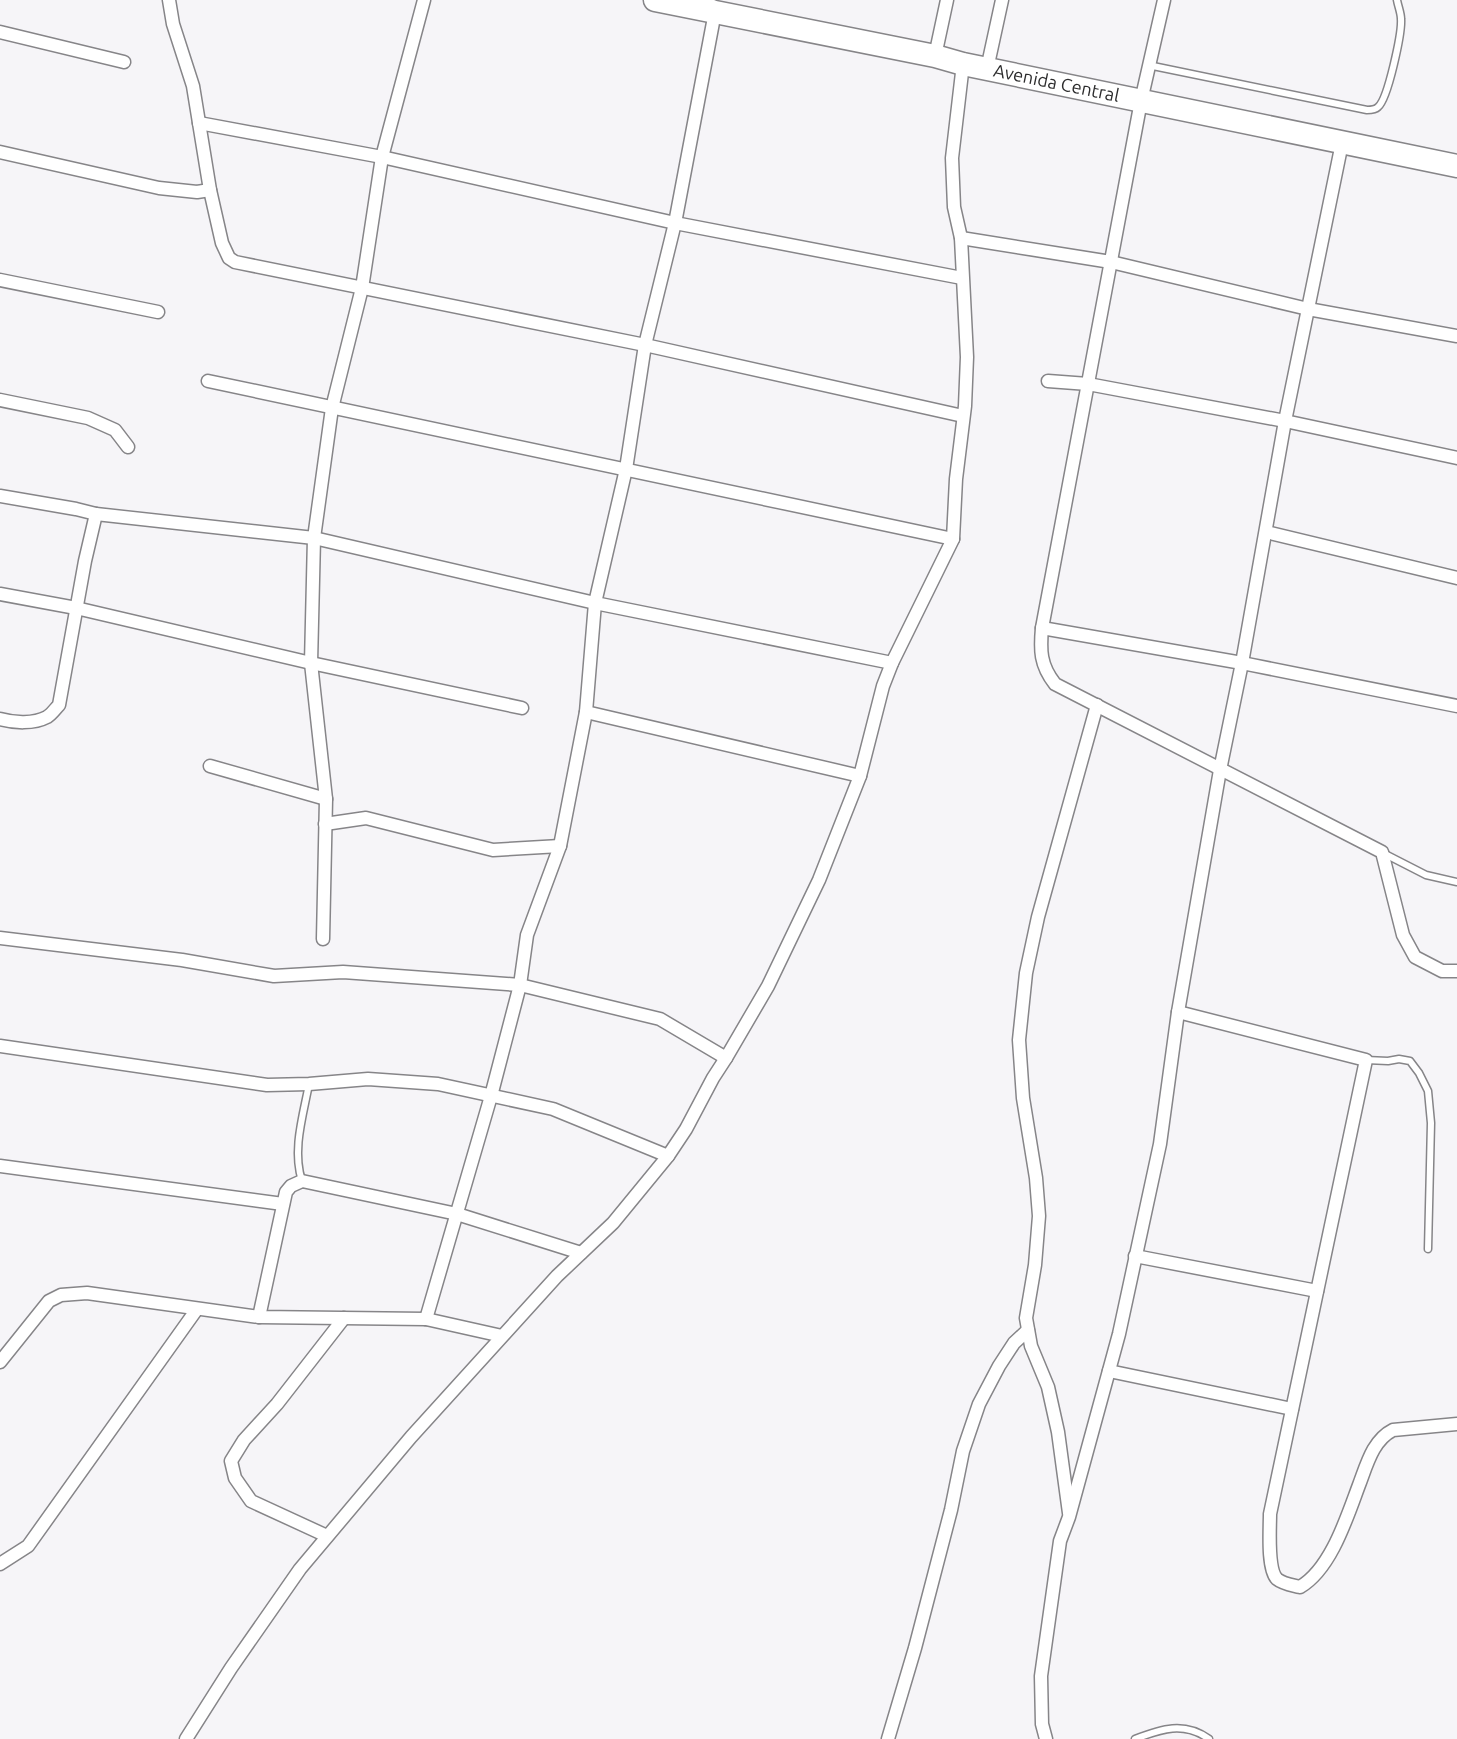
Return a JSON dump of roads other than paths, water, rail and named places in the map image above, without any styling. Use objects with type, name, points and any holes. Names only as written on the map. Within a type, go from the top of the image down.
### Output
[{"type":"highway","name":"Avenida Central","points":[[655,0],[713,6],[963,64],[1457,166]]},
{"type":"street","points":[[169,0],[173,24],[193,86],[210,190],[222,243],[228,258],[234,262],[645,345],[963,416]]},
{"type":"street","points":[[323,939],[326,799],[311,663],[314,538],[332,408],[362,288],[382,157],[424,0]]},
{"type":"street","points":[[935,56],[947,0]]},
{"type":"street","points":[[987,69],[1002,0]]},
{"type":"street","points":[[1164,0],[1141,101],[1042,628],[1041,648],[1047,674],[1055,684],[1382,852],[1403,935],[1415,957],[1442,971],[1457,971]]},
{"type":"street","points":[[426,1319],[492,1096],[520,985],[526,935],[560,846],[571,797],[586,712],[595,603],[626,469],[645,345],[675,223],[713,6]]},
{"type":"street","points":[[0,32],[124,62]]},
{"type":"street","points":[[186,1739],[231,1668],[300,1569],[411,1436],[556,1276],[613,1224],[668,1156],[686,1129],[712,1078],[726,1058],[772,977],[818,880],[860,776],[883,686],[892,663],[953,539],[956,479],[965,406],[967,357],[961,238],[954,207],[952,158],[963,64]]},
{"type":"street","points":[[199,123],[382,157],[675,223],[962,278]]},
{"type":"street","points":[[1046,1739],[1042,1724],[1041,1676],[1060,1541],[1069,1516],[1109,1371],[1160,1144],[1178,1012],[1220,770],[1242,664],[1285,421],[1342,143]]},
{"type":"street","points":[[0,152],[159,188],[197,192],[210,190]]},
{"type":"street","points":[[961,238],[1111,262],[1308,309],[1457,336]]},
{"type":"street","points":[[0,280],[158,312]]},
{"type":"street","points":[[208,381],[953,539]]},
{"type":"street","points":[[1048,381],[1088,384],[1285,421],[1457,458]]},
{"type":"street","points":[[0,400],[88,418],[115,430],[128,447]]},
{"type":"street","points":[[0,496],[76,508],[96,514],[314,538],[595,603],[892,663]]},
{"type":"street","points":[[0,719],[7,721],[35,721],[49,716],[59,706],[76,608],[96,514]]},
{"type":"street","points":[[1266,532],[1457,578]]},
{"type":"street","points":[[0,594],[76,608],[311,663],[522,708]]},
{"type":"street","points":[[1042,628],[1242,664],[1457,706]]},
{"type":"street","points":[[1069,1516],[1054,1414],[1048,1387],[1031,1346],[1026,1318],[1035,1265],[1039,1216],[1036,1178],[1023,1098],[1019,1040],[1025,982],[1038,917],[1097,705]]},
{"type":"street","points":[[586,712],[860,776]]},
{"type":"street","points":[[210,766],[326,799]]},
{"type":"street","points":[[324,824],[366,818],[493,850],[560,846]]},
{"type":"street","points":[[0,938],[182,960],[274,976],[343,972],[520,985],[660,1019],[726,1058]]},
{"type":"street","points":[[1178,1012],[1366,1060],[1270,1514],[1270,1547],[1272,1567],[1276,1577],[1284,1583],[1300,1587],[1314,1577],[1339,1536],[1369,1459],[1385,1434],[1393,1430],[1457,1424]]},
{"type":"street","points":[[0,1046],[267,1085],[368,1079],[438,1084],[553,1109],[668,1156]]},
{"type":"street","points":[[0,1166],[283,1204]]},
{"type":"street","points":[[259,1318],[286,1192],[291,1186],[302,1181],[457,1214],[581,1253]]},
{"type":"street","points":[[1136,1256],[1317,1292]]},
{"type":"street","points":[[0,1362],[49,1301],[61,1295],[87,1293],[259,1318],[426,1319],[502,1336]]},
{"type":"street","points":[[0,1564],[28,1546],[197,1309]]},
{"type":"street","points":[[328,1536],[251,1501],[235,1478],[231,1461],[244,1440],[277,1404],[344,1318]]},
{"type":"street","points":[[888,1739],[915,1648],[951,1510],[963,1450],[980,1404],[999,1366],[1014,1343],[1028,1330]]},
{"type":"street","points":[[1109,1371],[1292,1409]]},
{"type":"lane","points":[[1148,65],[1373,110],[1379,107],[1383,101],[1392,71],[1401,19],[1396,0]]},
{"type":"lane","points":[[1382,852],[1426,875],[1457,882]]},
{"type":"lane","points":[[1366,1060],[1388,1061],[1399,1059],[1410,1062],[1419,1073],[1428,1091],[1431,1123],[1428,1249]]},
{"type":"lane","points":[[302,1181],[297,1167],[299,1134],[309,1084]]},
{"type":"lane","points":[[1135,1739],[1163,1729],[1185,1728],[1200,1733],[1209,1739]]}]
